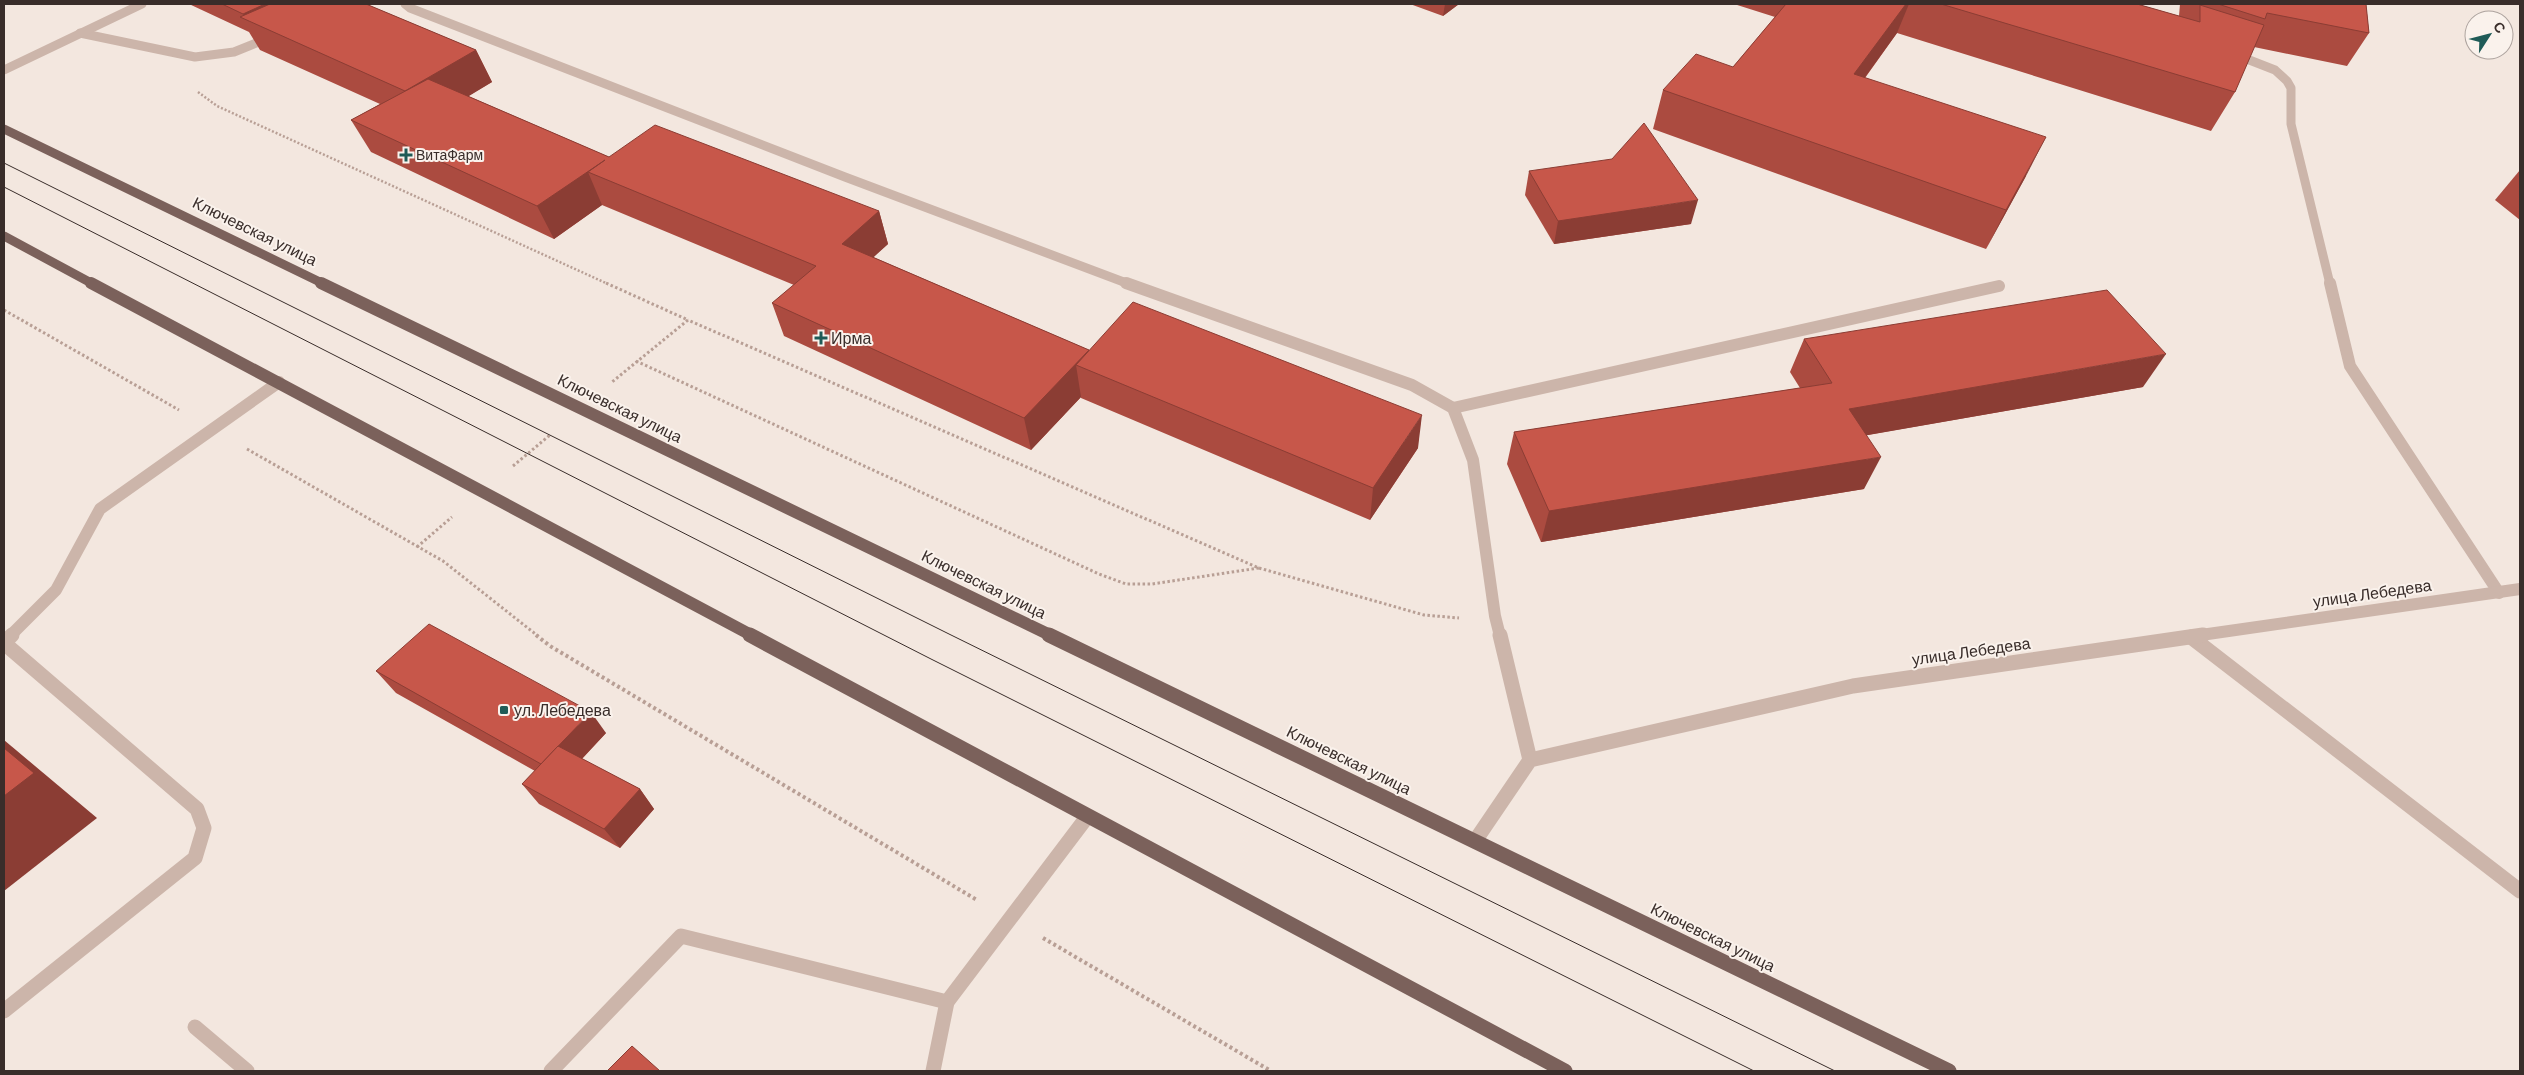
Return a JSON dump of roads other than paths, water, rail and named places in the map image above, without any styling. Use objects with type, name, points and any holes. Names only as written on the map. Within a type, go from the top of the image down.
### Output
[{"type":"main road","name":"Ключевская улица","points":[[4,129],[1949,1071]]},
{"type":"main road","points":[[4,236],[280,382],[481,493],[1565,1071]]},
{"type":"street","points":[[4,70],[142,4]]},
{"type":"street","points":[[405,4],[410,8],[863,184],[1146,290],[1412,385],[1453,408],[1474,460],[1494,616],[1530,760],[1475,841]]},
{"type":"street","points":[[80,33],[195,57],[213,58],[241,51],[283,32]]},
{"type":"street","points":[[2225,52],[2261,63],[2282,74],[2291,88],[2291,124],[2350,366],[2499,593]]},
{"type":"street","points":[[1453,408],[1998,286]]},
{"type":"street","points":[[4,1011],[195,858],[204,828],[197,809],[4,643],[56,590],[100,510],[280,382]]},
{"type":"street","name":"улица Лебедева","points":[[1530,760],[1853,686],[2520,589]]},
{"type":"street","points":[[2191,637],[2520,891]]},
{"type":"street","points":[[932,1071],[947,1002],[1087,817]]},
{"type":"street","points":[[551,1071],[681,936],[947,1002]]},
{"type":"street","points":[[195,1027],[247,1071]]},
{"type":"tram line","points":[[4,163],[949,634],[1835,1071]]},
{"type":"tram line","points":[[4,187],[931,659],[1754,1071]]},
{"type":"place","name":"ВитаФарм","points":[[406,155]]},
{"type":"place","name":"Ирма","points":[[821,338]]},
{"type":"place","name":"ул. Лебедева","points":[[504,710]]}]
